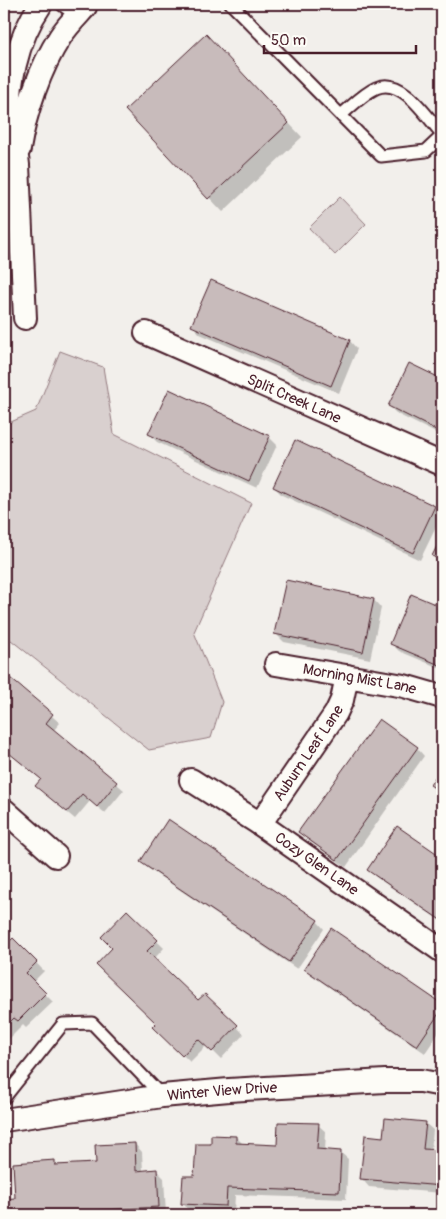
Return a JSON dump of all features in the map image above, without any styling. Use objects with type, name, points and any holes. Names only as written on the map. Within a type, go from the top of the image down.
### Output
[{"type":"street","points":[[25,318],[18,160],[11,131],[10,113],[12,77],[18,53],[41,4]]},
{"type":"street","points":[[18,160],[27,114],[38,84],[61,37],[86,5]]},
{"type":"street","name":"Split Creek Lane","points":[[146,333],[442,464]]},
{"type":"street","name":"Morning Mist Lane","points":[[276,664],[404,686],[442,697]]},
{"type":"street","name":"Auburn Leaf Lane","points":[[260,824],[336,713],[342,700],[348,676]]},
{"type":"street","name":"Cozy Glen Lane","points":[[191,780],[260,824],[442,951]]},
{"type":"street","points":[[4,810],[56,856]]},
{"type":"street","name":"Winter View Drive","points":[[4,1120],[162,1096],[385,1081],[421,1081],[442,1085]]},
{"type":"lane","points":[[61,4],[66,8],[86,5]]},
{"type":"lane","points":[[231,4],[381,156],[426,152],[442,135],[405,92],[394,86],[385,86],[370,92],[341,115]]},
{"type":"lane","points":[[4,1098],[63,1024],[92,1023],[162,1096]]},
{"type":"shaded area","points":[[340,197],[366,224],[335,255],[309,228]]},
{"type":"shaded area","points":[[60,351],[103,367],[114,434],[251,503],[194,632],[222,702],[211,738],[149,750],[11,640],[4,639],[4,425],[36,411]]},
{"type":"building","points":[[206,34],[289,123],[208,199],[125,110]]},
{"type":"building","points":[[211,280],[350,340],[331,386],[191,326]]},
{"type":"building","points":[[409,363],[442,379],[442,433],[388,406]]},
{"type":"building","points":[[169,389],[270,436],[249,481],[148,434]]},
{"type":"building","points":[[295,440],[435,506],[413,553],[273,487]]},
{"type":"building","points":[[442,536],[442,561],[432,556]]},
{"type":"building","points":[[286,580],[374,599],[363,652],[274,634]]},
{"type":"building","points":[[411,594],[442,607],[442,666],[390,644]]},
{"type":"building","points":[[4,673],[53,714],[46,723],[117,782],[97,807],[82,794],[67,812],[35,786],[41,779],[4,749]]},
{"type":"building","points":[[379,719],[418,747],[337,860],[298,832]]},
{"type":"building","points":[[442,767],[442,793],[430,785]]},
{"type":"building","points":[[168,819],[318,920],[289,962],[140,862]]},
{"type":"building","points":[[397,826],[442,857],[442,921],[367,870]]},
{"type":"building","points":[[127,910],[158,940],[147,951],[198,1000],[205,994],[238,1025],[212,1052],[198,1039],[182,1056],[152,1027],[156,1023],[96,965],[112,948],[101,937]]},
{"type":"building","points":[[331,928],[442,1004],[442,1009],[417,1046],[304,969]]},
{"type":"building","points":[[13,938],[37,962],[26,973],[46,993],[18,1021],[14,1018],[4,1028],[4,947]]},
{"type":"building","points":[[385,1118],[426,1122],[423,1149],[442,1150],[442,1186],[360,1179],[365,1135],[383,1137]]},
{"type":"building","points":[[278,1122],[319,1123],[317,1149],[341,1151],[339,1192],[227,1188],[226,1206],[181,1204],[183,1176],[194,1176],[196,1144],[211,1144],[211,1135],[236,1136],[236,1143],[277,1145]]},
{"type":"building","points":[[135,1143],[136,1171],[157,1169],[159,1207],[47,1213],[47,1215],[4,1215],[4,1199],[15,1198],[13,1163],[55,1160],[55,1165],[96,1163],[95,1145]]}]
